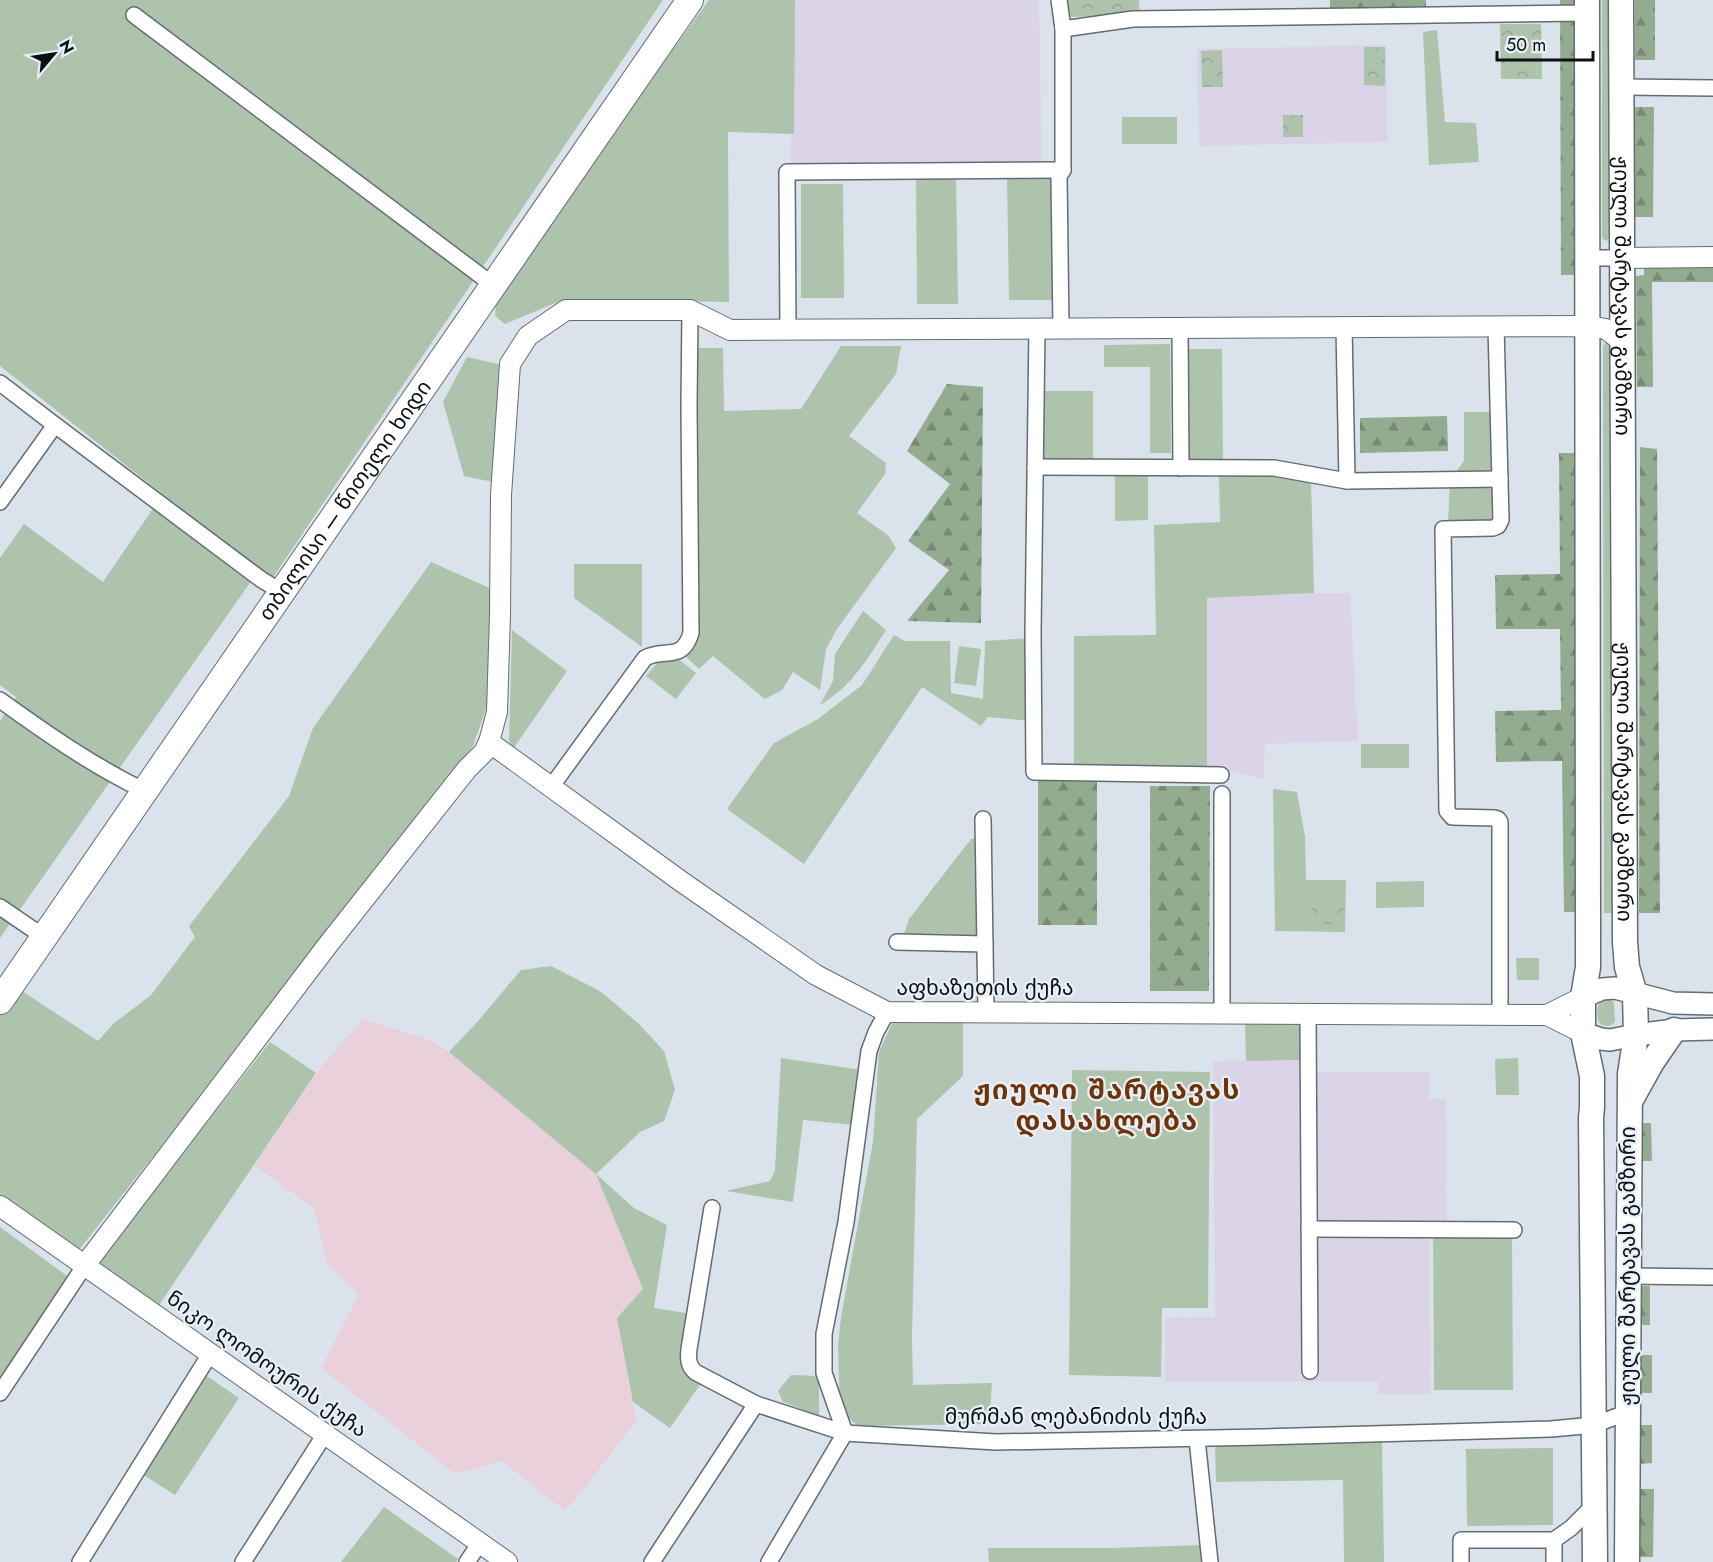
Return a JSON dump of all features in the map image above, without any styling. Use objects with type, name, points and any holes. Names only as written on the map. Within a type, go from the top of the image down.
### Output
[{"type":"highway","name":"თბილისი — წითელი ხიდი","points":[[0,1001],[690,0]]},
{"type":"main road","name":"ჟიული შარტავას გამზირი","points":[[1621,0],[1625,942],[1635,994],[1636,1035],[1630,1074],[1627,1562]]},
{"type":"main road","name":"ჟიული შარტავას გამზირი","points":[[1587,6],[1588,967],[1583,997],[1583,1033],[1592,1076],[1595,1562]]},
{"type":"main road","points":[[1583,997],[1602,989],[1615,988],[1673,1004],[1713,1004]]},
{"type":"main road","points":[[1583,1033],[1610,1041],[1674,1030],[1713,1029]]},
{"type":"main road","points":[[1630,1102],[1652,1062],[1674,1030]]},
{"type":"street","points":[[1059,0],[1063,29],[1064,170],[1059,176],[1061,328]]},
{"type":"street","points":[[1063,29],[1133,19],[1587,6]]},
{"type":"street","points":[[134,15],[494,285]]},
{"type":"street","points":[[1622,87],[1713,88]]},
{"type":"street","points":[[788,330],[787,171],[1064,170]]},
{"type":"street","points":[[1588,258],[1713,257]]},
{"type":"street","points":[[1588,326],[1607,321],[1622,305]]},
{"type":"street","points":[[0,1393],[85,1265],[327,946],[467,769],[484,752],[489,742],[496,712],[500,614],[501,484],[510,364],[528,336],[566,310],[690,310],[730,330],[1588,326],[1606,329],[1623,342]]},
{"type":"street","points":[[551,787],[645,658],[652,654],[674,652],[683,648],[688,643],[691,633],[690,310]]},
{"type":"street","points":[[1496,326],[1501,520],[1498,526],[1493,528],[1443,529],[1447,811],[1452,817],[1495,818],[1500,822],[1500,1015]]},
{"type":"street","points":[[1344,327],[1347,481]]},
{"type":"street","points":[[1037,328],[1033,632],[1034,772],[1221,775]]},
{"type":"street","points":[[1180,328],[1182,468]]},
{"type":"street","points":[[0,383],[262,580],[282,592]]},
{"type":"street","points":[[0,502],[55,424]]},
{"type":"street","points":[[1035,467],[1274,468],[1347,481],[1500,478]]},
{"type":"street","points":[[0,700],[53,738],[122,780],[145,791]]},
{"type":"street","name":"აფხაზეთის ქუჩა","points":[[489,742],[682,882],[816,975],[887,1012],[1547,1015],[1583,997]]},
{"type":"street","points":[[1221,794],[1222,1014]]},
{"type":"street","points":[[983,819],[986,1013]]},
{"type":"street","points":[[0,907],[44,937]]},
{"type":"street","points":[[897,942],[985,944]]},
{"type":"street","points":[[769,1562],[845,1433],[824,1372],[824,1334],[846,1222],[869,1051],[887,1012]]},
{"type":"street","points":[[1308,1014],[1310,1371]]},
{"type":"street","name":"აფხაზეთის ქუჩა","points":[[1547,1015],[1583,1033]]},
{"type":"street","name":"ნიკო ლომოურის ქუჩა","points":[[0,1206],[507,1562]]},
{"type":"street","name":"მურმან ლებანიძის ქუჩა","points":[[712,1208],[688,1362],[695,1372],[756,1404],[845,1433],[996,1442],[1539,1430],[1594,1425],[1628,1412]]},
{"type":"street","points":[[1309,1229],[1514,1230]]},
{"type":"street","points":[[1628,1276],[1713,1277]]},
{"type":"street","points":[[80,1562],[210,1354]]},
{"type":"street","points":[[652,1562],[756,1404]]},
{"type":"street","points":[[243,1562],[325,1434]]},
{"type":"street","points":[[1197,1439],[1210,1562]]},
{"type":"street","points":[[1461,1562],[1461,1540],[1554,1540],[1571,1528],[1595,1504]]},
{"type":"street","points":[[1554,1540],[1554,1562]]},
{"type":"street","points":[[467,1562],[480,1543]]},
{"type":"shaded area","points":[[794,0],[1039,0],[1042,166],[790,166],[791,135],[793,134]]},
{"type":"shaded area","points":[[1386,45],[1388,142],[1199,146],[1197,49]]},
{"type":"shaded area","points":[[1350,593],[1358,741],[1265,744],[1264,779],[1225,770],[1207,770],[1207,598]]},
{"type":"shaded area","points":[[363,1019],[429,1040],[449,1052],[596,1173],[643,1289],[617,1318],[636,1421],[565,1511],[502,1461],[455,1474],[321,1368],[359,1293],[327,1263],[314,1208],[254,1165],[322,1066]]},
{"type":"shaded area","points":[[1301,1060],[1302,1232],[1429,1232],[1431,1394],[1378,1394],[1378,1381],[1165,1382],[1165,1318],[1215,1317],[1213,1061]]},
{"type":"shaded area","points":[[1313,1072],[1429,1072],[1429,1099],[1446,1099],[1447,1221],[1314,1222]]},
{"type":"green space","points":[[0,0],[663,0],[270,579],[0,366]]},
{"type":"green space","points":[[709,0],[795,0],[794,134],[728,132],[729,302],[560,301],[505,324],[495,316],[497,292]]},
{"type":"green space","points":[[1058,0],[1139,0],[1140,16],[1059,17]]},
{"type":"green space","points":[[1330,0],[1426,0],[1426,11],[1330,13]]},
{"type":"green space","points":[[1560,0],[1576,0],[1577,275],[1561,275]]},
{"type":"green space","points":[[1602,0],[1610,0],[1611,236],[1607,241],[1602,236]]},
{"type":"green space","points":[[1635,0],[1655,0],[1655,60],[1635,60]]},
{"type":"green space","points":[[1500,24],[1541,24],[1542,79],[1501,79]]},
{"type":"green space","points":[[1437,30],[1445,122],[1476,123],[1479,162],[1429,165],[1423,32]]},
{"type":"green space","points":[[1364,47],[1385,47],[1385,86],[1364,85]]},
{"type":"green space","points":[[1222,50],[1223,87],[1202,87],[1201,51]]},
{"type":"green space","points":[[1635,107],[1654,107],[1653,217],[1634,217]]},
{"type":"green space","points":[[1283,115],[1303,115],[1303,137],[1283,137]]},
{"type":"green space","points":[[1122,117],[1177,117],[1177,144],[1122,144]]},
{"type":"green space","points":[[916,175],[956,175],[958,304],[917,304]]},
{"type":"green space","points":[[1055,178],[1057,300],[1009,300],[1007,179]]},
{"type":"green space","points":[[801,184],[843,184],[844,298],[801,298]]},
{"type":"green space","points":[[1644,264],[1713,264],[1713,282],[1652,282],[1653,387],[1637,387],[1636,276],[1644,275]]},
{"type":"green space","points":[[1606,342],[1611,344],[1613,913],[1604,913],[1603,346]]},
{"type":"green space","points":[[1170,344],[1171,453],[1150,453],[1150,367],[1104,367],[1104,345]]},
{"type":"green space","points":[[841,346],[901,346],[896,374],[849,436],[886,463],[885,474],[857,513],[889,536],[896,548],[837,629],[826,649],[820,690],[793,672],[782,690],[765,699],[713,656],[699,669],[684,655],[695,348],[723,348],[724,411],[801,409]]},
{"type":"green space","points":[[1184,349],[1222,349],[1223,459],[1185,459]]},
{"type":"green space","points":[[467,357],[507,366],[498,483],[464,476],[443,402]]},
{"type":"green space","points":[[947,384],[983,387],[981,623],[907,621],[949,570],[908,541],[950,484],[907,451]]},
{"type":"green space","points":[[1041,391],[1093,391],[1093,459],[1040,458]]},
{"type":"green space","points":[[1464,412],[1495,412],[1498,515],[1491,522],[1448,523],[1450,480],[1464,461]]},
{"type":"green space","points":[[1447,416],[1448,451],[1360,453],[1360,418]]},
{"type":"green space","points":[[1640,447],[1657,449],[1660,913],[1639,913]]},
{"type":"green space","points":[[1559,453],[1574,453],[1580,912],[1564,912],[1562,761],[1496,762],[1495,711],[1561,710],[1560,629],[1496,629],[1495,575],[1560,574]]},
{"type":"green space","points":[[1148,471],[1148,520],[1115,521],[1115,472]]},
{"type":"green space","points":[[1276,472],[1311,479],[1314,593],[1207,598],[1207,770],[1074,769],[1074,636],[1156,635],[1154,525],[1220,522],[1219,473]]},
{"type":"green space","points":[[154,507],[252,580],[0,938],[0,721],[16,697],[0,685],[0,558],[24,524],[103,582]]},
{"type":"green space","points":[[431,562],[494,590],[488,703],[473,746],[285,990],[78,1251],[0,1195],[0,1010],[16,987],[98,1041],[113,1024],[151,995],[195,937],[189,926],[289,796],[313,728]]},
{"type":"green space","points":[[574,564],[642,564],[642,647],[574,598]]},
{"type":"green space","points":[[863,611],[886,630],[849,681],[841,690],[820,705],[833,681],[835,654]]},
{"type":"green space","points":[[512,630],[567,671],[513,749],[509,741]]},
{"type":"green space","points":[[894,635],[905,641],[950,641],[951,693],[983,699],[985,641],[1029,638],[1030,721],[988,717],[981,726],[922,687],[804,864],[727,809],[774,743],[818,719],[862,685]]},
{"type":"green space","points":[[959,646],[981,649],[976,686],[954,683]]},
{"type":"green space","points":[[677,658],[696,673],[676,699],[646,676],[661,659]]},
{"type":"green space","points":[[1361,744],[1409,744],[1409,768],[1361,768]]},
{"type":"green space","points":[[1038,781],[1097,781],[1097,925],[1038,925]]},
{"type":"green space","points":[[1150,786],[1210,786],[1209,991],[1150,991]]},
{"type":"green space","points":[[1273,789],[1297,792],[1305,837],[1306,880],[1346,880],[1345,932],[1275,931]]},
{"type":"green space","points":[[980,838],[981,939],[902,939],[909,919],[971,839]]},
{"type":"green space","points":[[1424,881],[1424,907],[1376,908],[1376,882]]},
{"type":"green space","points":[[1312,902],[1345,903],[1344,925],[1312,924]]},
{"type":"green space","points":[[1516,958],[1539,958],[1539,980],[1517,980]]},
{"type":"green space","points":[[551,966],[600,991],[638,1023],[664,1051],[675,1090],[664,1121],[640,1132],[596,1174],[449,1052],[521,970]]},
{"type":"green space","points":[[1605,999],[1613,1001],[1614,1005],[1615,1022],[1608,1026],[1600,1024],[1597,1013],[1599,1003]]},
{"type":"green space","points":[[894,1019],[963,1019],[963,1076],[917,1119],[913,1385],[992,1383],[989,1424],[858,1426],[840,1410],[838,1346],[841,1317],[873,1142],[879,1052]]},
{"type":"green space","points":[[1245,1022],[1301,1022],[1301,1060],[1246,1061]]},
{"type":"green space","points":[[270,1042],[316,1073],[159,1305],[96,1263]]},
{"type":"green space","points":[[781,1058],[862,1070],[855,1125],[803,1120],[793,1202],[726,1191],[770,1181],[775,1170]]},
{"type":"green space","points":[[1518,1058],[1519,1095],[1496,1095],[1495,1059]]},
{"type":"green space","points":[[1072,1070],[1210,1072],[1208,1308],[1162,1308],[1161,1377],[1069,1375]]},
{"type":"green space","points":[[1637,1123],[1651,1123],[1652,1161],[1638,1161]]},
{"type":"green space","points":[[596,1174],[634,1208],[667,1225],[654,1308],[692,1314],[682,1355],[704,1379],[670,1428],[633,1402],[617,1318],[643,1289]]},
{"type":"green space","points":[[0,1227],[70,1278],[0,1380]]},
{"type":"green space","points":[[1433,1232],[1512,1232],[1513,1390],[1434,1390]]},
{"type":"green space","points":[[1636,1286],[1650,1286],[1650,1325],[1637,1325]]},
{"type":"green space","points":[[1638,1355],[1652,1355],[1652,1393],[1638,1393]]},
{"type":"green space","points":[[204,1374],[239,1398],[175,1495],[139,1472]]},
{"type":"green space","points":[[791,1375],[819,1376],[819,1416],[783,1402],[778,1391]]},
{"type":"green space","points":[[1638,1425],[1652,1425],[1652,1463],[1638,1464]]},
{"type":"green space","points":[[1382,1440],[1384,1562],[1344,1562],[1343,1480],[1216,1482],[1215,1443]]},
{"type":"green space","points":[[1553,1448],[1553,1525],[1467,1526],[1466,1449]]},
{"type":"green space","points":[[1636,1489],[1654,1489],[1653,1557],[1636,1557]]},
{"type":"green space","points":[[384,1507],[458,1559],[456,1562],[341,1562]]},
{"type":"green space","points":[[1202,1545],[1203,1562],[989,1562],[988,1548],[1111,1548]]},
{"type":"district","name":"ჟიული შარტავას დასახლება","points":[[1107,1106]]}]
